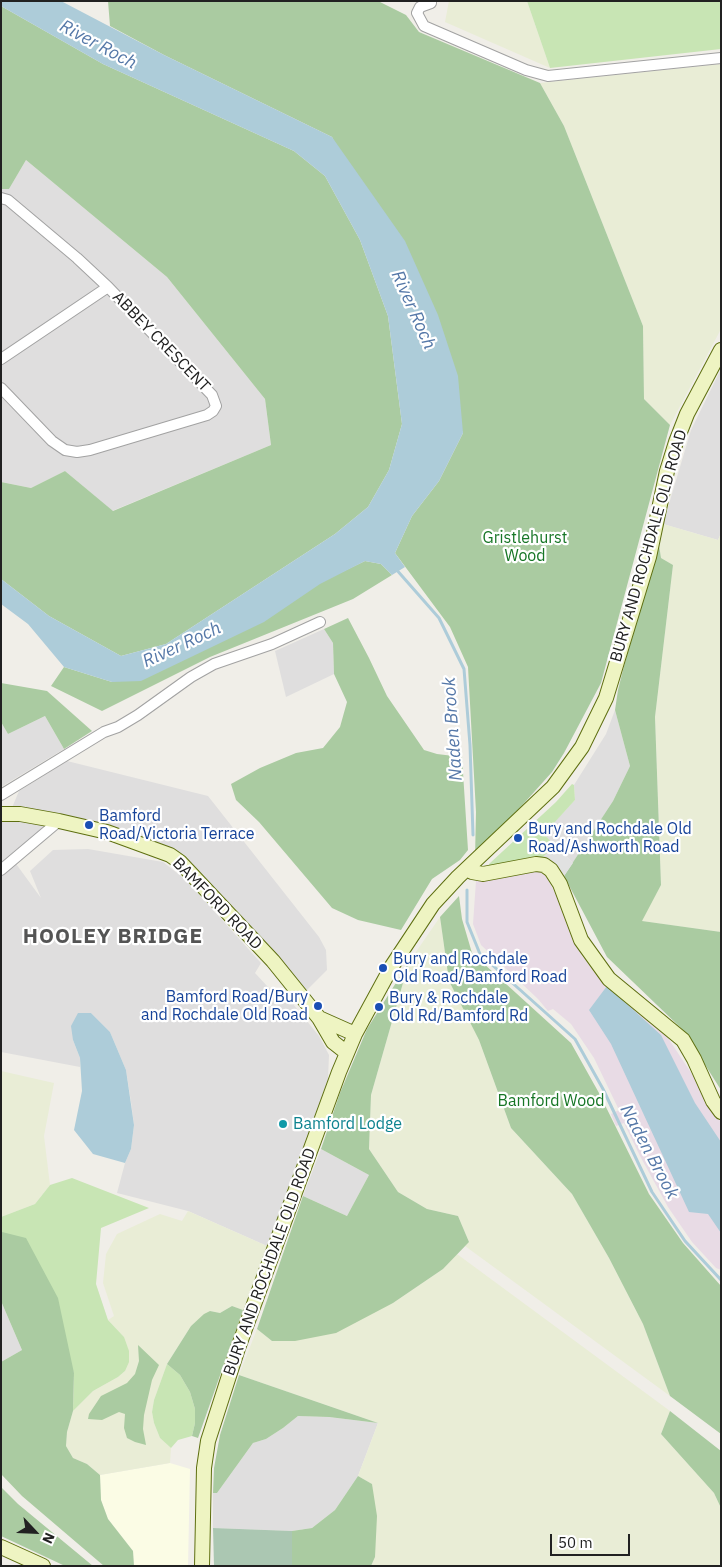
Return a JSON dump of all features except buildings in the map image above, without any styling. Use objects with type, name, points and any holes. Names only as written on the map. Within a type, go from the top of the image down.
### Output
[{"type":"main road","name":"BURY AND ROCHDALE OLD ROAD","points":[[202,1566],[204,1468],[208,1440],[238,1348],[355,1034],[392,966],[433,904],[467,868],[553,787],[582,747],[606,698],[649,557],[667,471],[676,442],[687,414],[721,350]]},
{"type":"main road","name":"BAMFORD ROAD","points":[[1,814],[20,814],[107,832],[170,855],[180,862],[273,961],[319,1018],[333,1042],[347,1053]]},
{"type":"main road","points":[[467,868],[472,872],[483,874],[536,864],[544,865],[551,870],[560,884],[581,940],[609,979],[683,1040],[713,1101],[721,1112]]},
{"type":"main road","name":"BAMFORD ROAD","points":[[319,1018],[355,1034]]},
{"type":"main road","points":[[1,1547],[43,1566]]},
{"type":"street","points":[[431,3],[420,7],[417,13],[424,26],[526,70],[548,76],[721,58]]},
{"type":"street","name":"ABBEY CRESCENT","points":[[1,198],[8,200],[77,258],[108,287],[212,395],[216,406],[207,415],[90,450],[77,452],[66,450],[52,440],[1,388]]},
{"type":"street","points":[[1,359],[108,287]]},
{"type":"street","points":[[1,794],[104,732],[118,727],[138,715],[214,664],[272,644],[320,622]]},
{"type":"street","points":[[1,870],[59,821]]},
{"type":"shaded area","points":[[449,1],[527,1],[550,68],[445,22]]},
{"type":"shaded area","points":[[721,64],[721,329],[670,425],[644,399],[643,326],[564,126],[540,83]]},
{"type":"shaded area","points":[[26,160],[167,277],[265,399],[271,445],[112,511],[65,471],[31,488],[1,482],[1,189],[9,189]]},
{"type":"shaded area","points":[[721,369],[721,533],[718,540],[663,524],[691,430]]},
{"type":"shaded area","points":[[663,524],[718,540],[721,533],[721,932],[641,921],[661,885],[655,717],[673,565],[661,558],[659,545]]},
{"type":"shaded area","points":[[324,629],[333,643],[334,674],[286,697],[275,651]]},
{"type":"shaded area","points":[[615,710],[630,766],[613,801],[573,863],[543,834],[575,800],[574,785],[606,734]]},
{"type":"shaded area","points":[[45,716],[64,749],[1,787],[1,722],[8,734]]},
{"type":"shaded area","points":[[67,761],[208,796],[319,937],[326,950],[327,970],[303,994],[177,853],[133,834],[62,815],[11,857],[41,898],[30,871],[53,850],[88,849],[163,862],[186,880],[261,963],[255,973],[268,987],[289,999],[319,1036],[329,1055],[328,1079],[303,1155],[267,1246],[188,1211],[117,1193],[131,1149],[134,1125],[131,1102],[126,1070],[110,1032],[91,1013],[73,1040],[80,1058],[80,1067],[1,1052],[1,822],[6,822],[19,791]]},
{"type":"shaded area","points":[[555,846],[573,863],[564,876],[557,866],[542,858]]},
{"type":"shaded area","points":[[534,870],[546,875],[582,956],[668,1038],[721,1118],[721,1270],[716,1268],[692,1242],[668,1207],[624,1123],[616,1126],[611,1114],[619,1110],[594,1058],[571,1024],[553,1009],[548,1011],[538,999],[481,945],[473,924],[476,881]]},
{"type":"shaded area","points":[[440,917],[449,981],[479,1040],[511,1128],[572,1194],[609,1258],[643,1324],[670,1396],[465,1246],[469,1242],[458,1216],[427,1209],[398,1192],[369,1149],[371,1095],[409,962]]},
{"type":"shaded area","points":[[1,1071],[54,1083],[44,1136],[50,1185],[35,1204],[1,1217]]},
{"type":"shaded area","points":[[321,1149],[369,1175],[347,1216],[303,1196]]},
{"type":"shaded area","points":[[188,1211],[267,1246],[243,1310],[232,1306],[220,1313],[210,1311],[191,1326],[167,1364],[154,1400],[152,1412],[160,1438],[171,1448],[170,1463],[100,1475],[87,1464],[73,1458],[66,1446],[67,1432],[73,1411],[93,1391],[125,1371],[124,1337],[108,1320],[114,1316],[103,1283],[106,1254],[117,1234],[160,1214],[182,1221]]},
{"type":"shaded area","points":[[457,1254],[670,1411],[661,1434],[714,1493],[721,1508],[721,1562],[718,1566],[371,1566],[375,1557],[372,1484],[358,1476],[378,1423],[239,1375],[257,1329],[272,1341],[393,1303],[443,1269]]},
{"type":"shaded area","points":[[1,1301],[22,1350],[1,1362]]},
{"type":"shaded area","points":[[298,1416],[329,1417],[378,1423],[358,1476],[335,1510],[312,1528],[292,1531],[213,1528],[213,1493],[217,1493],[253,1443],[266,1439]]},
{"type":"shaded area","points":[[170,1463],[190,1469],[188,1566],[134,1566],[133,1551],[108,1519],[101,1500],[100,1475]]},
{"type":"shaded area","points":[[213,1528],[292,1531],[292,1566],[214,1566]]},
{"type":"green space","name":"Gristlehurst Wood","points":[[108,1],[378,1],[406,15],[419,32],[540,83],[564,126],[643,326],[644,399],[670,425],[601,683],[552,772],[475,858],[476,812],[468,667],[450,627],[395,553],[412,516],[439,481],[463,433],[332,137],[164,55],[110,26]]},
{"type":"green space","points":[[527,1],[721,1],[721,49],[550,68]]},
{"type":"green space","points":[[1,6],[103,64],[294,151],[325,176],[360,240],[388,316],[402,424],[389,470],[368,507],[335,534],[166,644],[121,656],[49,616],[1,579],[1,482],[31,488],[65,471],[113,511],[271,445],[265,399],[167,277],[26,160],[9,189],[1,189]]},
{"type":"green space","points":[[659,545],[661,558],[673,565],[655,717],[661,885],[642,921],[721,932],[721,1090],[683,1030],[607,957],[564,876],[613,801],[630,766],[615,710],[624,666]]},
{"type":"green space","points":[[365,561],[381,564],[392,575],[353,599],[210,657],[102,711],[51,686],[64,667],[112,682]]},
{"type":"green space","points":[[348,618],[387,696],[424,750],[437,754],[462,757],[468,850],[460,860],[432,879],[401,930],[358,920],[332,908],[259,822],[236,800],[231,784],[260,768],[296,753],[323,748],[340,727],[347,702],[334,674],[333,643],[324,629]]},
{"type":"green space","points":[[1,683],[47,691],[92,731],[64,749],[45,716],[8,734],[1,722]]},
{"type":"green space","points":[[572,784],[574,785],[575,800],[544,834],[555,846],[542,858],[538,856],[526,858],[495,868],[489,867],[489,864],[556,802]]},
{"type":"green space","name":"Bamford Wood","points":[[459,896],[462,919],[472,953],[571,1043],[599,1093],[649,1194],[683,1243],[721,1286],[721,1434],[670,1396],[643,1324],[609,1258],[572,1194],[511,1128],[479,1040],[449,981],[440,917]]},
{"type":"green space","points":[[409,962],[371,1095],[369,1149],[398,1192],[427,1209],[458,1216],[469,1242],[443,1269],[393,1303],[336,1333],[295,1341],[272,1341],[257,1329],[303,1196],[347,1216],[369,1175],[321,1149],[340,1093],[367,1029]]},
{"type":"green space","points":[[72,1178],[149,1208],[101,1228],[96,1284],[108,1320],[124,1337],[129,1351],[129,1362],[125,1371],[93,1391],[73,1411],[74,1373],[2,1232],[1,1217],[35,1204],[50,1185]]},
{"type":"green space","points":[[1,1230],[2,1232],[26,1238],[58,1298],[74,1373],[73,1411],[67,1432],[66,1446],[73,1458],[87,1464],[100,1475],[101,1500],[108,1519],[133,1551],[134,1566],[104,1566],[22,1496],[1,1474],[1,1362],[22,1350],[1,1301]]},
{"type":"green space","points":[[232,1306],[243,1310],[198,1438],[192,1436],[195,1423],[195,1409],[190,1392],[180,1375],[167,1364],[191,1326],[204,1314],[210,1311],[220,1313]]},
{"type":"green space","points":[[138,1345],[159,1365],[152,1380],[144,1415],[143,1429],[146,1445],[127,1438],[124,1428],[125,1414],[119,1412],[102,1420],[88,1419],[89,1414],[101,1396],[127,1383],[135,1374],[139,1361]]},
{"type":"green space","points":[[167,1364],[180,1375],[190,1392],[195,1409],[195,1423],[192,1436],[178,1440],[171,1448],[160,1438],[152,1412],[154,1400]]},
{"type":"green space","points":[[239,1375],[378,1423],[329,1417],[298,1416],[266,1439],[253,1443],[217,1493],[213,1493],[214,1468],[220,1435]]},
{"type":"green space","points":[[670,1411],[721,1451],[721,1508],[714,1493],[661,1434]]},
{"type":"green space","points":[[358,1476],[372,1484],[377,1516],[375,1557],[371,1566],[292,1566],[292,1531],[312,1528],[335,1510]]},
{"type":"green space","points":[[1,1487],[18,1504],[93,1566],[65,1566],[1,1536]]},
{"type":"water","name":"River Roch","points":[[1,1],[61,1],[164,55],[332,137],[405,241],[438,315],[458,376],[463,433],[439,481],[412,516],[395,553],[405,567],[392,575],[381,564],[365,561],[320,584],[264,622],[141,681],[112,682],[64,667],[28,624],[1,604],[1,579],[49,616],[121,656],[166,644],[335,534],[368,507],[389,470],[402,424],[388,316],[360,240],[325,176],[294,151],[103,64],[1,6]]},
{"type":"water","points":[[607,986],[661,1035],[695,1103],[721,1142],[721,1233],[708,1214],[689,1212],[611,1044],[589,1010]]},
{"type":"water","points":[[78,1013],[91,1013],[110,1032],[126,1070],[134,1125],[131,1149],[125,1163],[93,1154],[74,1130],[82,1091],[80,1058],[73,1040],[71,1026]]},
{"type":"waterway","name":"Naden Brook","points":[[395,568],[439,618],[464,669],[470,745],[473,835]]},
{"type":"waterway","name":"Naden Brook","points":[[467,890],[467,922],[480,954],[575,1039],[603,1089],[652,1192],[685,1241],[721,1280]]},
{"type":"place","name":"Bamford Road/Victoria Terrace","points":[[89,825]]},
{"type":"place","name":"Bury and Rochdale Old Road/Ashworth Road","points":[[518,838]]},
{"type":"place","name":"Bury and Rochdale Old Road/Bamford Road","points":[[383,968]]},
{"type":"place","name":"Bamford Road/Bury and Rochdale Old Road","points":[[318,1006]]},
{"type":"place","name":"Bury & Rochdale Old Rd/Bamford Rd","points":[[379,1007]]},
{"type":"place","name":"Bamford Lodge","points":[[283,1124]]},
{"type":"district","name":"HOOLEY BRIDGE","points":[[113,937]]}]
